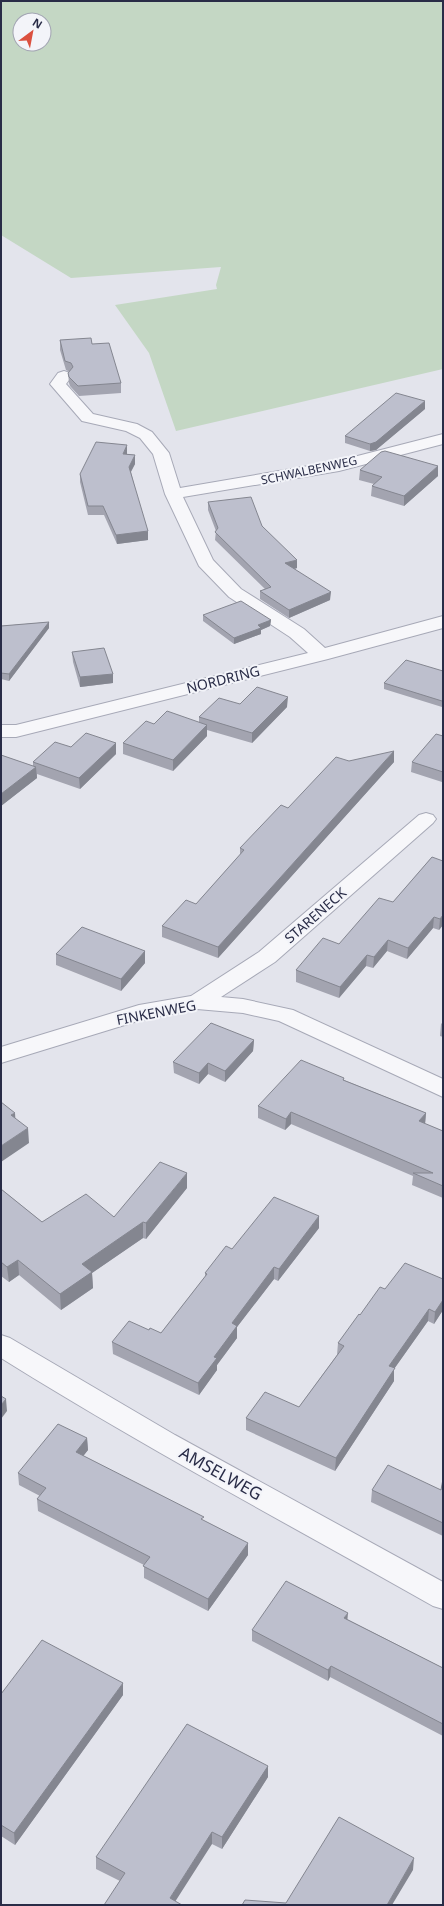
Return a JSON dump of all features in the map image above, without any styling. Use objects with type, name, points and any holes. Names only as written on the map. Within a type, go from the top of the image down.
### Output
[{"type":"street","points":[[64,376],[58,384],[88,418],[131,427],[146,435],[161,453],[173,494],[205,562],[235,593],[297,633],[321,655]]},
{"type":"street","name":"SCHWALBENWEG","points":[[173,494],[339,466],[443,439]]},
{"type":"street","name":"NORDRING","points":[[1,731],[16,731],[321,655],[443,622]]},
{"type":"street","name":"STARENECK","points":[[197,1002],[267,957],[426,819]]},
{"type":"street","name":"FINKENWEG","points":[[1,1055],[139,1013],[197,1002],[243,1006],[285,1015],[443,1090]]},
{"type":"street","name":"AMSELWEG","points":[[1,1345],[55,1379],[189,1457],[330,1533],[443,1597]]},
{"type":"green space","points":[[1,1],[443,1],[443,369],[176,431],[149,353],[115,305],[217,289],[216,285],[221,267],[71,278],[1,235]]},
{"type":"building","points":[[91,338],[92,344],[109,343],[121,383],[78,386],[69,377],[68,373],[73,367],[71,363],[65,361],[60,340]]},
{"type":"building","points":[[396,393],[425,401],[376,442],[370,444],[345,436]]},
{"type":"building","points":[[96,442],[127,445],[123,454],[135,455],[129,467],[148,531],[116,535],[103,506],[88,506],[80,474]]},
{"type":"building","points":[[385,451],[438,466],[404,496],[372,486],[382,477],[360,470],[381,452]]},
{"type":"building","points":[[251,497],[262,526],[297,560],[285,563],[331,592],[289,610],[260,591],[271,587],[215,532],[218,528],[208,502]]},
{"type":"building","points":[[241,601],[271,620],[258,625],[261,628],[234,638],[203,615]]},
{"type":"building","points":[[49,622],[9,674],[1,673],[1,626]]},
{"type":"building","points":[[104,648],[113,674],[80,677],[72,652]]},
{"type":"building","points":[[406,660],[443,671],[442,701],[384,683]]},
{"type":"building","points":[[257,687],[288,697],[252,733],[199,717],[219,698],[240,704]]},
{"type":"building","points":[[167,711],[207,725],[173,760],[123,743],[146,721],[154,724]]},
{"type":"building","points":[[86,733],[116,743],[79,778],[33,762],[55,742],[71,747]]},
{"type":"building","points":[[436,734],[443,736],[443,772],[412,762]]},
{"type":"building","points":[[394,751],[218,947],[162,926],[186,900],[196,904],[244,850],[240,848],[281,805],[288,808],[336,757],[349,761]]},
{"type":"building","points":[[1,755],[36,767],[1,794]]},
{"type":"building","points":[[432,857],[443,861],[443,915],[440,919],[434,917],[408,948],[388,940],[374,957],[367,955],[340,987],[296,970],[323,938],[339,944],[379,898],[393,902]]},
{"type":"building","points":[[82,927],[145,951],[121,979],[56,954]]},
{"type":"building","points":[[211,1023],[254,1040],[225,1071],[208,1063],[199,1073],[173,1062]]},
{"type":"building","points":[[301,1060],[344,1078],[343,1080],[426,1113],[419,1121],[443,1131],[443,1186],[413,1173],[433,1173],[291,1112],[286,1119],[258,1106]]},
{"type":"building","points":[[1,1102],[15,1113],[11,1115],[28,1128],[1,1146]]},
{"type":"building","points":[[160,1162],[187,1173],[146,1223],[143,1222],[82,1264],[92,1272],[60,1294],[18,1260],[7,1267],[1,1262],[1,1189],[42,1222],[86,1194],[114,1217]]},
{"type":"building","points":[[274,1197],[319,1216],[279,1269],[274,1267],[232,1323],[237,1326],[214,1357],[217,1358],[198,1383],[112,1342],[129,1321],[149,1330],[150,1328],[161,1333],[207,1274],[205,1273],[226,1246],[232,1249]]},
{"type":"building","points":[[405,1263],[443,1279],[443,1300],[435,1312],[429,1309],[389,1366],[395,1368],[336,1458],[246,1418],[265,1392],[299,1407],[344,1346],[338,1343],[359,1314],[360,1315],[380,1287],[385,1289]]},
{"type":"building","points":[[1,1396],[6,1399],[1,1405]]},
{"type":"building","points":[[58,1424],[87,1438],[76,1452],[204,1517],[201,1519],[248,1543],[208,1599],[143,1566],[150,1557],[37,1499],[46,1488],[18,1473]]},
{"type":"building","points":[[388,1465],[441,1490],[443,1479],[443,1523],[372,1490]]},
{"type":"building","points":[[286,1581],[348,1613],[344,1618],[443,1668],[443,1724],[331,1666],[328,1670],[252,1630]]},
{"type":"building","points":[[42,1640],[123,1683],[14,1833],[1,1825],[1,1694]]},
{"type":"building","points":[[187,1724],[268,1766],[222,1837],[212,1832],[170,1898],[182,1905],[104,1905],[125,1873],[96,1857]]},
{"type":"building","points":[[339,1817],[414,1858],[387,1905],[242,1905],[245,1900],[286,1903]]}]
